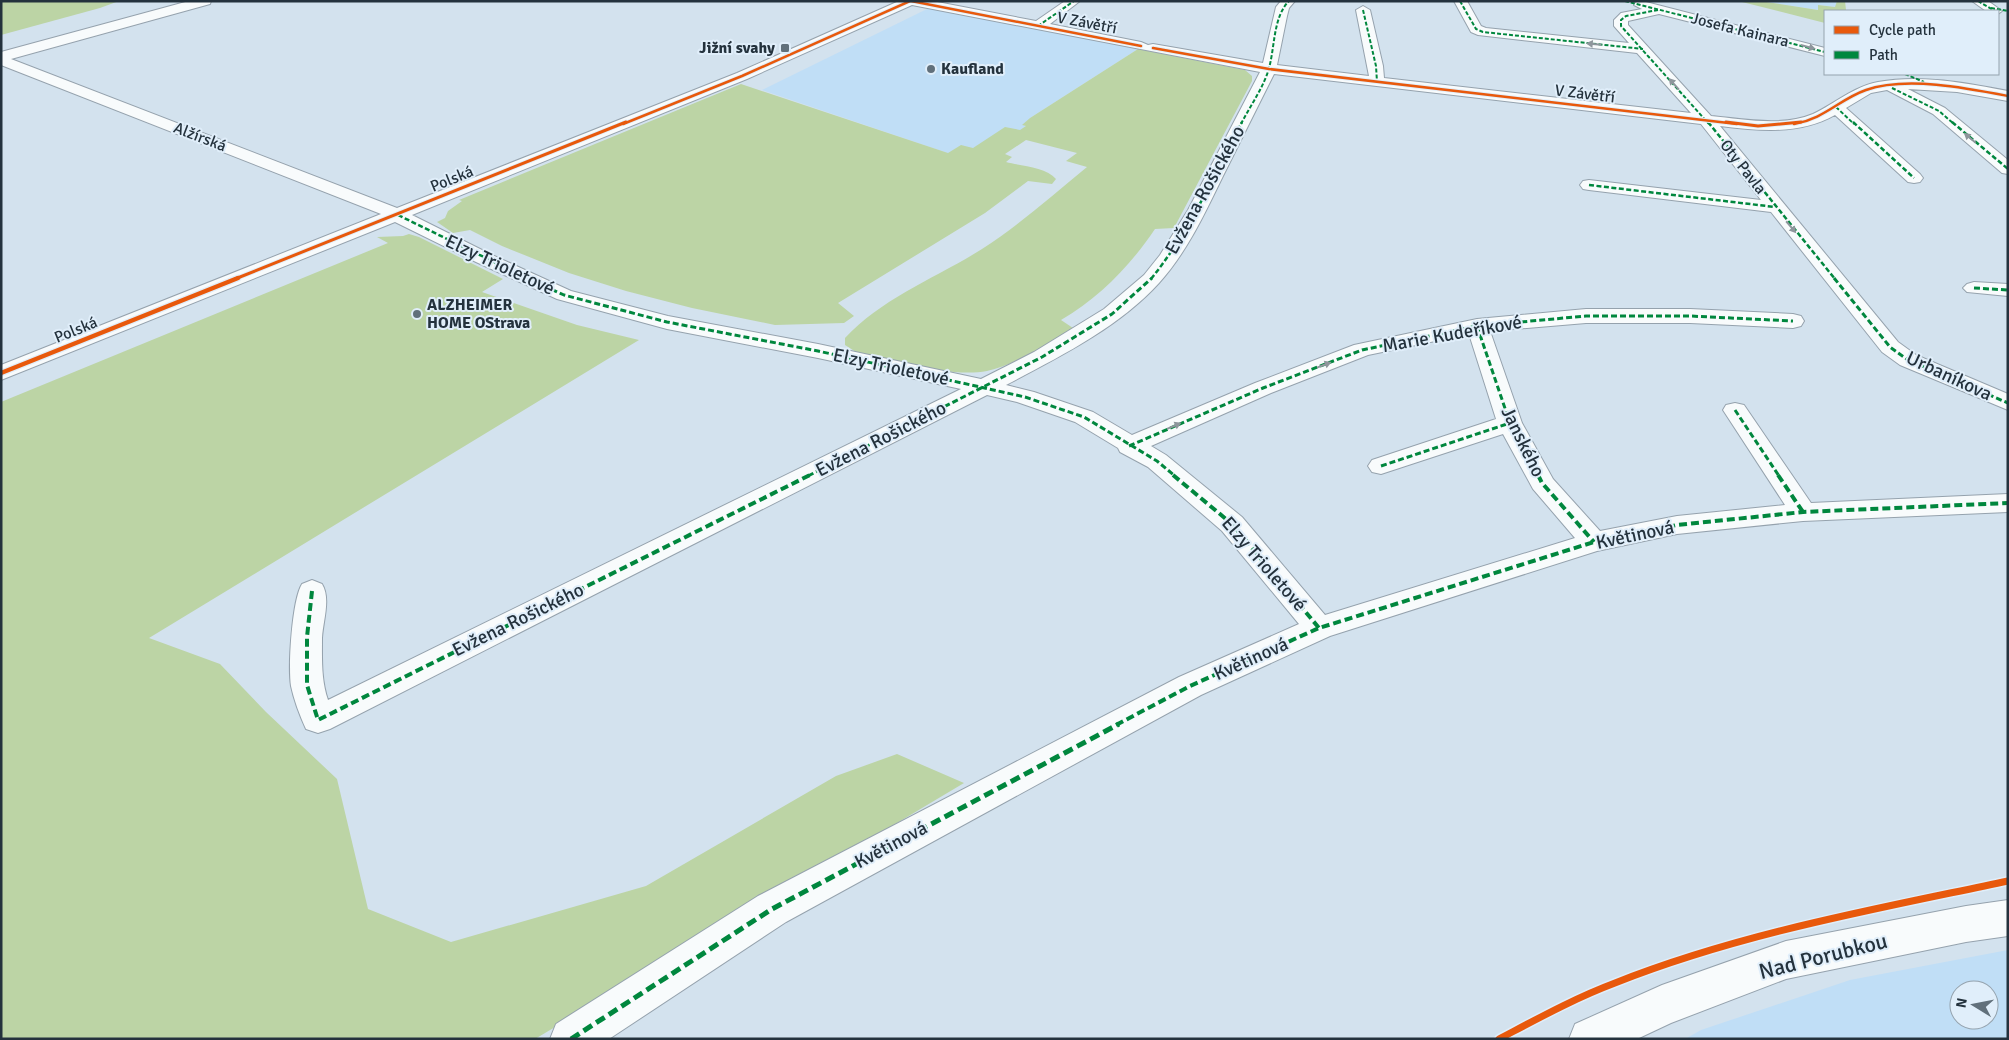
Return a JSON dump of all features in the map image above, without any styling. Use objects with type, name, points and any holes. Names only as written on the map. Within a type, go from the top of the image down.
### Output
[{"type":"street","name":"Alžírská","points":[[1,59],[205,1]]},
{"type":"street","name":"V Závětří","points":[[911,1],[1270,69],[1758,126],[1793,124],[1817,118],[1867,90],[1889,86],[1931,86],[2008,96]]},
{"type":"street","name":"Polská","points":[[1,373],[742,76],[911,1]]},
{"type":"street","points":[[1038,26],[1074,1]]},
{"type":"street","name":"Evžena Rošického","points":[[312,591],[308,637],[307,685],[318,720],[915,423],[1042,357],[1112,314],[1151,279],[1168,258],[1197,210],[1270,69],[1280,16],[1283,7],[1289,1]]},
{"type":"street","points":[[1460,1],[1476,29],[1483,32],[1642,49]]},
{"type":"street","name":"Josefa Kainara","points":[[1625,1],[1824,52]]},
{"type":"street","points":[[1990,8],[2008,11]]},
{"type":"street","points":[[1363,10],[1376,66],[1377,82]]},
{"type":"street","name":"Oty Pavla","points":[[1658,10],[1626,16],[1620,20],[1621,26],[1706,120],[1890,347]]},
{"type":"street","name":"Alžírská","points":[[1,59],[398,215]]},
{"type":"street","points":[[1907,75],[1931,86]]},
{"type":"street","points":[[1889,86],[1939,111],[2008,169]]},
{"type":"street","points":[[1836,107],[1914,178]]},
{"type":"street","points":[[1589,185],[1775,207]]},
{"type":"street","name":"Elzy Trioletové","points":[[398,215],[483,258],[564,295],[667,322],[818,351],[983,387],[1025,397],[1084,418],[1157,461],[1232,524],[1319,628]]},
{"type":"street","points":[[1974,288],[2008,290]]},
{"type":"street","name":"Marie Kudeříkové","points":[[1129,446],[1263,388],[1362,350],[1477,326],[1586,316],[1690,316],[1793,321]]},
{"type":"street","name":"Janského","points":[[1477,326],[1510,423],[1542,483],[1594,542]]},
{"type":"street","name":"Urbaníkova","points":[[1890,347],[1908,360],[2008,404]]},
{"type":"street","points":[[1736,410],[1803,512]]},
{"type":"street","points":[[1381,466],[1510,423]]},
{"type":"street","name":"Květinová","points":[[572,1039],[772,909],[1190,686],[1319,628],[1594,542],[1677,526],[1803,512],[2008,503]]},
{"type":"street","name":"Nad Porubkou","points":[[1590,1039],[1662,1006],[1786,960],[1966,924],[2008,918]]},
{"type":"shaded area","points":[[1760,1],[1837,1],[1836,7],[1819,5],[1819,10]]},
{"type":"shaded area","points":[[929,8],[1138,49],[1030,118],[1023,125],[1027,126],[974,162],[762,90]]},
{"type":"shaded area","points":[[2008,950],[2008,1039],[1685,1039],[1701,1030],[1850,980]]},
{"type":"green space","points":[[1,1],[119,1],[1,35]]},
{"type":"green space","points":[[1738,1],[1760,1],[1818,10],[1818,5],[1835,7],[1837,1],[1845,1],[1846,10],[1824,10],[1824,23]]},
{"type":"green space","points":[[1138,49],[1245,70],[1252,76],[1252,81],[1174,228],[1155,229],[1135,256],[1113,280],[1089,301],[1061,320],[1073,328],[1020,359],[987,371],[972,373],[939,370],[856,352],[845,345],[845,338],[876,311],[892,300],[982,249],[1036,210],[1087,167],[1066,161],[1077,153],[1026,140],[1005,154],[1012,157],[1006,162],[1039,169],[1056,179],[1052,184],[1028,181],[985,213],[838,303],[854,316],[844,323],[775,325],[692,308],[626,291],[569,273],[502,246],[470,230],[453,233],[437,222],[445,218],[448,211],[462,201],[459,200],[741,84],[948,153],[961,145],[973,148],[1005,127],[1020,130],[1026,126],[1022,125],[1030,118]]},
{"type":"green space","points":[[409,234],[419,237],[503,279],[482,292],[577,325],[639,340],[149,638],[220,664],[266,712],[337,779],[368,909],[451,942],[646,886],[836,776],[897,754],[964,783],[535,1039],[1,1039],[1,402],[388,243],[377,237]]},
{"type":"marked path","points":[[1038,26],[1074,1]]},
{"type":"marked path","points":[[312,591],[307,637],[307,685],[318,720],[924,418],[1042,357],[1112,314],[1151,279],[1168,258],[1197,210],[1269,69],[1280,16],[1283,7],[1289,1]]},
{"type":"marked path","points":[[1460,1],[1476,29],[1483,32],[1643,49]]},
{"type":"marked path","points":[[1625,1],[1824,52]]},
{"type":"marked path","points":[[1978,1],[1993,10]]},
{"type":"marked path","points":[[1991,8],[2008,11]]},
{"type":"marked path","points":[[1363,10],[1376,66],[1377,82]]},
{"type":"marked path","points":[[1658,10],[1626,16],[1621,20],[1621,26],[1706,120],[1890,347],[1908,360],[2008,403]]},
{"type":"marked path","points":[[1907,75],[1924,82]]},
{"type":"marked path","points":[[1892,88],[1939,111],[2008,169]]},
{"type":"marked path","points":[[1836,107],[1914,178]]},
{"type":"marked path","points":[[1589,185],[1775,207]]},
{"type":"marked path","points":[[398,215],[483,258],[564,295],[667,322],[818,351],[983,387],[1025,397],[1084,417],[1157,461],[1232,524],[1319,628]]},
{"type":"marked path","points":[[1974,288],[2008,290]]},
{"type":"marked path","points":[[1129,446],[1263,388],[1362,350],[1477,326],[1586,316],[1690,316],[1793,321]]},
{"type":"marked path","points":[[1477,326],[1510,423],[1542,483],[1594,542]]},
{"type":"marked path","points":[[1735,410],[1803,512]]},
{"type":"marked path","points":[[1381,466],[1510,423]]},
{"type":"marked path","points":[[571,1039],[772,909],[1190,686],[1319,628],[1594,542],[1677,525],[1803,512],[2008,503]]},
{"type":"cycle path","points":[[1,373],[742,76],[910,1]]},
{"type":"cycle path","points":[[911,1],[1141,46]]},
{"type":"cycle path","points":[[1153,48],[1269,69],[1758,126],[1812,120],[1866,90],[1880,87],[1897,85],[1936,86],[1976,90],[2008,96]]},
{"type":"cycle path","points":[[1499,1039],[1599,989],[1679,961],[1819,922],[2008,881]]},
{"type":"place","name":"Jižní svahy","points":[[785,48]]},
{"type":"place","name":"Kaufland","points":[[931,69]]},
{"type":"place","name":"ALZHEIMER HOME OStrava","points":[[417,314]]}]
